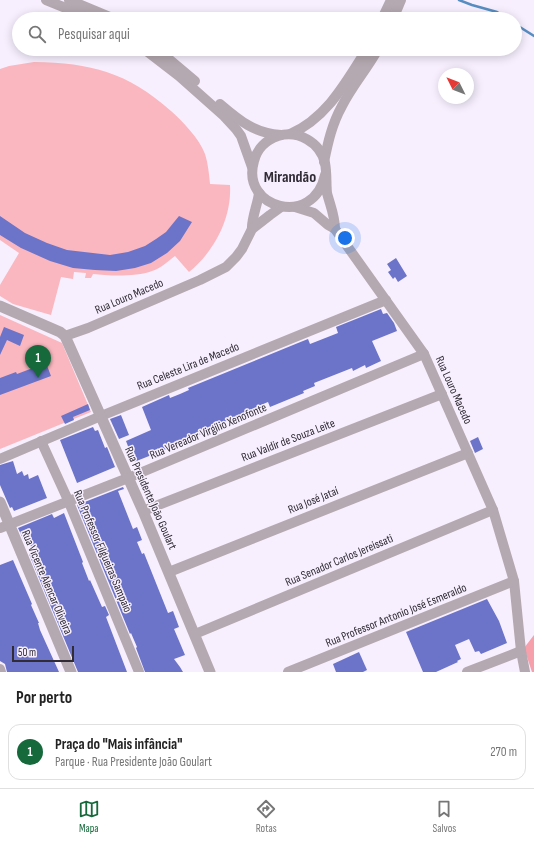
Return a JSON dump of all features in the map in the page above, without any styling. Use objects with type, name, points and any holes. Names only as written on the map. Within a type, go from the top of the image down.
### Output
[{"type":"street","points":[[46,0],[76,12]]},
{"type":"street","points":[[69,0],[99,12]]},
{"type":"street","points":[[385,12],[391,0]]},
{"type":"street","points":[[396,12],[401,0]]},
{"type":"street","points":[[153,56],[179,76],[224,116],[236,129],[241,136],[252,167],[253,181],[259,193],[269,202],[281,207],[295,207],[302,206],[313,199],[321,188],[326,175],[324,162],[319,149],[309,140],[296,135],[270,134],[256,130],[243,123],[165,56]]},
{"type":"street","points":[[252,167],[256,154],[265,144],[276,136],[286,135],[306,126],[322,113],[362,56]]},
{"type":"street","points":[[324,162],[328,140],[341,106],[373,56]]},
{"type":"street","name":"Rua Louro Macedo","points":[[326,175],[328,198],[335,220],[335,229]]},
{"type":"street","name":"Rua Louro Macedo","points":[[252,229],[251,224],[255,214],[259,193]]},
{"type":"street","name":"Rua Louro Macedo","points":[[65,336],[88,328],[193,283],[226,267],[242,249],[252,229],[281,207]]},
{"type":"street","name":"Rua Louro Macedo","points":[[295,207],[314,213],[328,226],[335,229],[424,354],[493,510],[514,581],[521,651],[526,672]]},
{"type":"street","name":"Rua Celeste Lira de Macedo","points":[[0,459],[101,416],[386,300]]},
{"type":"street","points":[[0,306],[60,332],[65,336]]},
{"type":"street","name":"Rua Presidente João Goulart","points":[[65,336],[143,511],[210,672]]},
{"type":"street","name":"Rua Vereador Virgílio Xenofonte","points":[[4,526],[128,478],[424,354]]},
{"type":"street","name":"Rua Valdir de Souza Leite","points":[[143,511],[442,394]]},
{"type":"street","name":"Rua Professor Filgueiras Sampaio","points":[[41,441],[68,500],[139,672]]},
{"type":"street","name":"Rua José Jataí","points":[[169,572],[468,453]]},
{"type":"street","name":"Rua Vicente Alencar Oliveira","points":[[0,502],[4,526],[71,672]]},
{"type":"street","name":"Rua Senador Carlos Jereissati","points":[[195,634],[493,510]]},
{"type":"street","name":"Rua Professor Antonio José Esmeraldo","points":[[288,672],[514,581]]},
{"type":"street","points":[[467,672],[521,651]]},
{"type":"shaded area","points":[[34,62],[91,68],[107,72],[123,79],[139,87],[155,98],[176,115],[195,136],[205,154],[210,184],[230,185],[230,197],[228,210],[220,233],[206,255],[189,272],[175,256],[158,269],[146,273],[114,276],[93,274],[91,278],[85,278],[86,273],[74,272],[73,279],[61,277],[51,315],[13,304],[0,296],[0,285],[19,253],[0,240],[0,69]]},
{"type":"shaded area","points":[[0,315],[62,343],[91,412],[0,449]]},
{"type":"shaded area","points":[[534,635],[534,672],[532,672],[524,648]]},
{"type":"building","points":[[0,216],[25,233],[47,243],[67,250],[110,255],[128,252],[145,246],[166,232],[179,216],[192,222],[180,241],[167,253],[151,263],[135,268],[116,271],[73,268],[50,261],[21,248],[0,235]]},
{"type":"building","points":[[396,258],[407,276],[398,282],[395,277],[393,279],[388,272],[391,270],[387,264]]},
{"type":"building","points":[[381,309],[383,314],[387,313],[394,323],[397,331],[372,341],[381,361],[366,368],[365,365],[353,371],[352,368],[314,383],[315,386],[303,391],[304,393],[270,407],[268,402],[256,407],[257,411],[243,417],[242,415],[206,429],[207,431],[197,437],[134,462],[126,441],[151,430],[142,407],[169,395],[170,398],[180,394],[189,390],[188,388],[308,339],[310,344],[338,333],[336,327]]},
{"type":"building","points":[[4,327],[24,335],[20,346],[7,340],[0,355],[0,337]]},
{"type":"building","points":[[46,363],[51,376],[0,395],[0,378],[16,372],[17,374]]},
{"type":"building","points":[[88,404],[90,410],[73,417],[74,420],[65,424],[61,416]]},
{"type":"building","points":[[121,415],[129,435],[119,439],[110,419]]},
{"type":"building","points":[[93,427],[95,431],[98,430],[115,467],[77,483],[60,440]]},
{"type":"building","points":[[478,437],[483,449],[475,453],[470,441]]},
{"type":"building","points":[[13,461],[17,474],[22,471],[24,476],[28,474],[29,479],[38,475],[47,498],[14,511],[12,507],[10,508],[0,485],[0,465]]},
{"type":"building","points":[[123,487],[124,489],[118,491],[133,529],[137,527],[142,540],[137,542],[142,554],[144,553],[168,613],[173,611],[179,627],[174,629],[185,655],[174,659],[183,672],[145,672],[136,648],[137,647],[131,633],[130,634],[77,505]]},
{"type":"building","points":[[64,513],[89,581],[90,580],[102,607],[105,606],[109,615],[106,617],[127,672],[78,672],[29,554],[33,553],[29,541],[25,543],[18,528],[52,514],[54,518]]},
{"type":"building","points":[[13,560],[32,604],[31,605],[39,623],[40,630],[59,672],[7,672],[5,664],[0,661],[0,565]]},
{"type":"building","points":[[487,599],[499,621],[507,643],[481,654],[479,651],[475,652],[469,639],[455,645],[461,659],[457,661],[458,662],[436,672],[423,672],[406,632]]},
{"type":"building","points":[[359,652],[367,670],[363,672],[336,672],[333,664]]},
{"type":"waterway","points":[[459,0],[497,12]]},
{"type":"waterway","points":[[522,28],[534,36]]},
{"type":"place","name":"Praça do ''Mais infância''","points":[[38,378]]},
{"type":"district","name":"Mirandão","points":[[290,176]]}]
